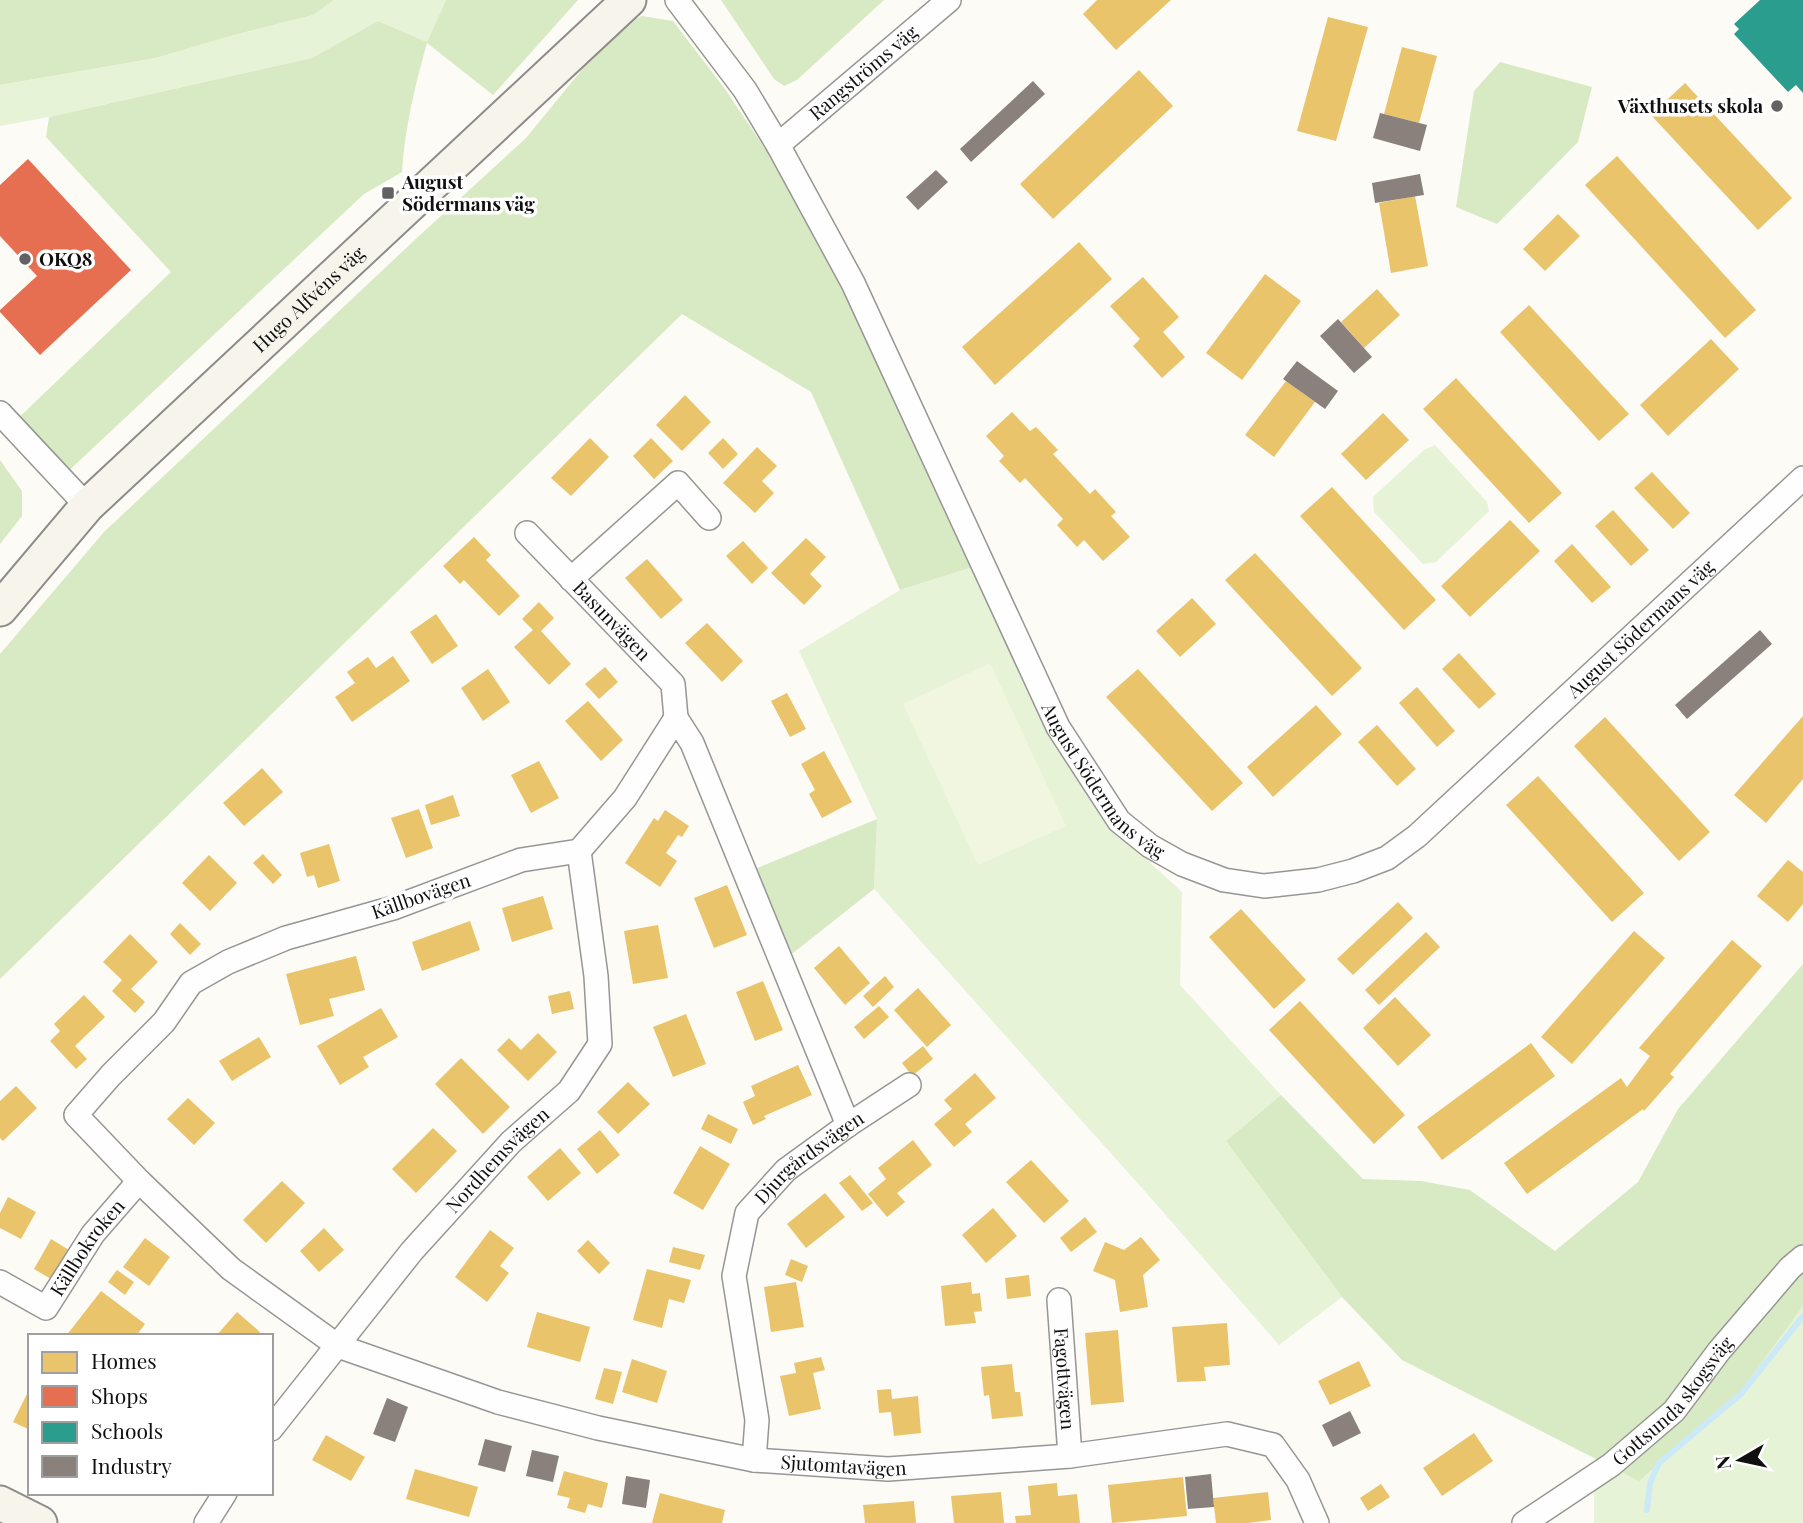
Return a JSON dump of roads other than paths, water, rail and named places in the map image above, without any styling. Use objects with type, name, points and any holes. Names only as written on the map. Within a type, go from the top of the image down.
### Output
[{"type":"street","name":"Hugo Alfvéns väg","points":[[0,609],[87,506],[629,0]]},
{"type":"street","name":"August Södermans väg","points":[[677,0],[745,90],[853,283],[1058,727],[1119,821],[1150,846],[1182,864],[1224,880],[1264,886],[1318,880],[1387,858],[1417,835],[1803,478]]},
{"type":"street","name":"Rangströms väg","points":[[778,145],[949,0]]},
{"type":"street","points":[[0,413],[87,506]]},
{"type":"street","points":[[571,579],[678,483],[709,518]]},
{"type":"street","name":"Basunvägen","points":[[527,533],[673,684],[676,718]]},
{"type":"street","points":[[579,850],[625,798],[676,718],[692,743],[848,1125]]},
{"type":"street","name":"Källbovägen","points":[[338,1346],[231,1269],[139,1181],[76,1115],[164,1022],[191,983],[228,961],[286,938],[394,908],[521,860],[579,850]]},
{"type":"street","name":"Nordhemsvägen","points":[[273,1427],[412,1251],[511,1142],[569,1091],[600,1044],[596,976],[579,850]]},
{"type":"street","name":"Djurgårdsvägen","points":[[754,1460],[757,1420],[734,1276],[747,1213],[786,1170],[909,1085]]},
{"type":"street","name":"Källbokroken","points":[[0,1282],[46,1308],[93,1234],[139,1181]]},
{"type":"street","name":"Gottsunda skogsväg","points":[[1524,1523],[1611,1465],[1674,1411],[1719,1351],[1790,1268],[1803,1257]]},
{"type":"street","name":"Fagottvägen","points":[[1059,1300],[1070,1457]]},
{"type":"street","name":"Sjutomtavägen","points":[[338,1346],[498,1402],[598,1428],[754,1460],[888,1469],[1070,1457],[1227,1434],[1273,1445],[1298,1480],[1317,1523]]},
{"type":"street","points":[[206,1523],[224,1495]]},
{"type":"street","points":[[0,1503],[40,1523]]},
{"type":"waterway","points":[[1647,1510],[1650,1483],[1659,1463],[1742,1393],[1803,1316]]},
{"type":"place","name":"Växthusets skola","points":[[1777,106]]},
{"type":"place","name":"August Södermans väg","points":[[388,193]]},
{"type":"place","name":"OKQ8","points":[[25,259]]}]
